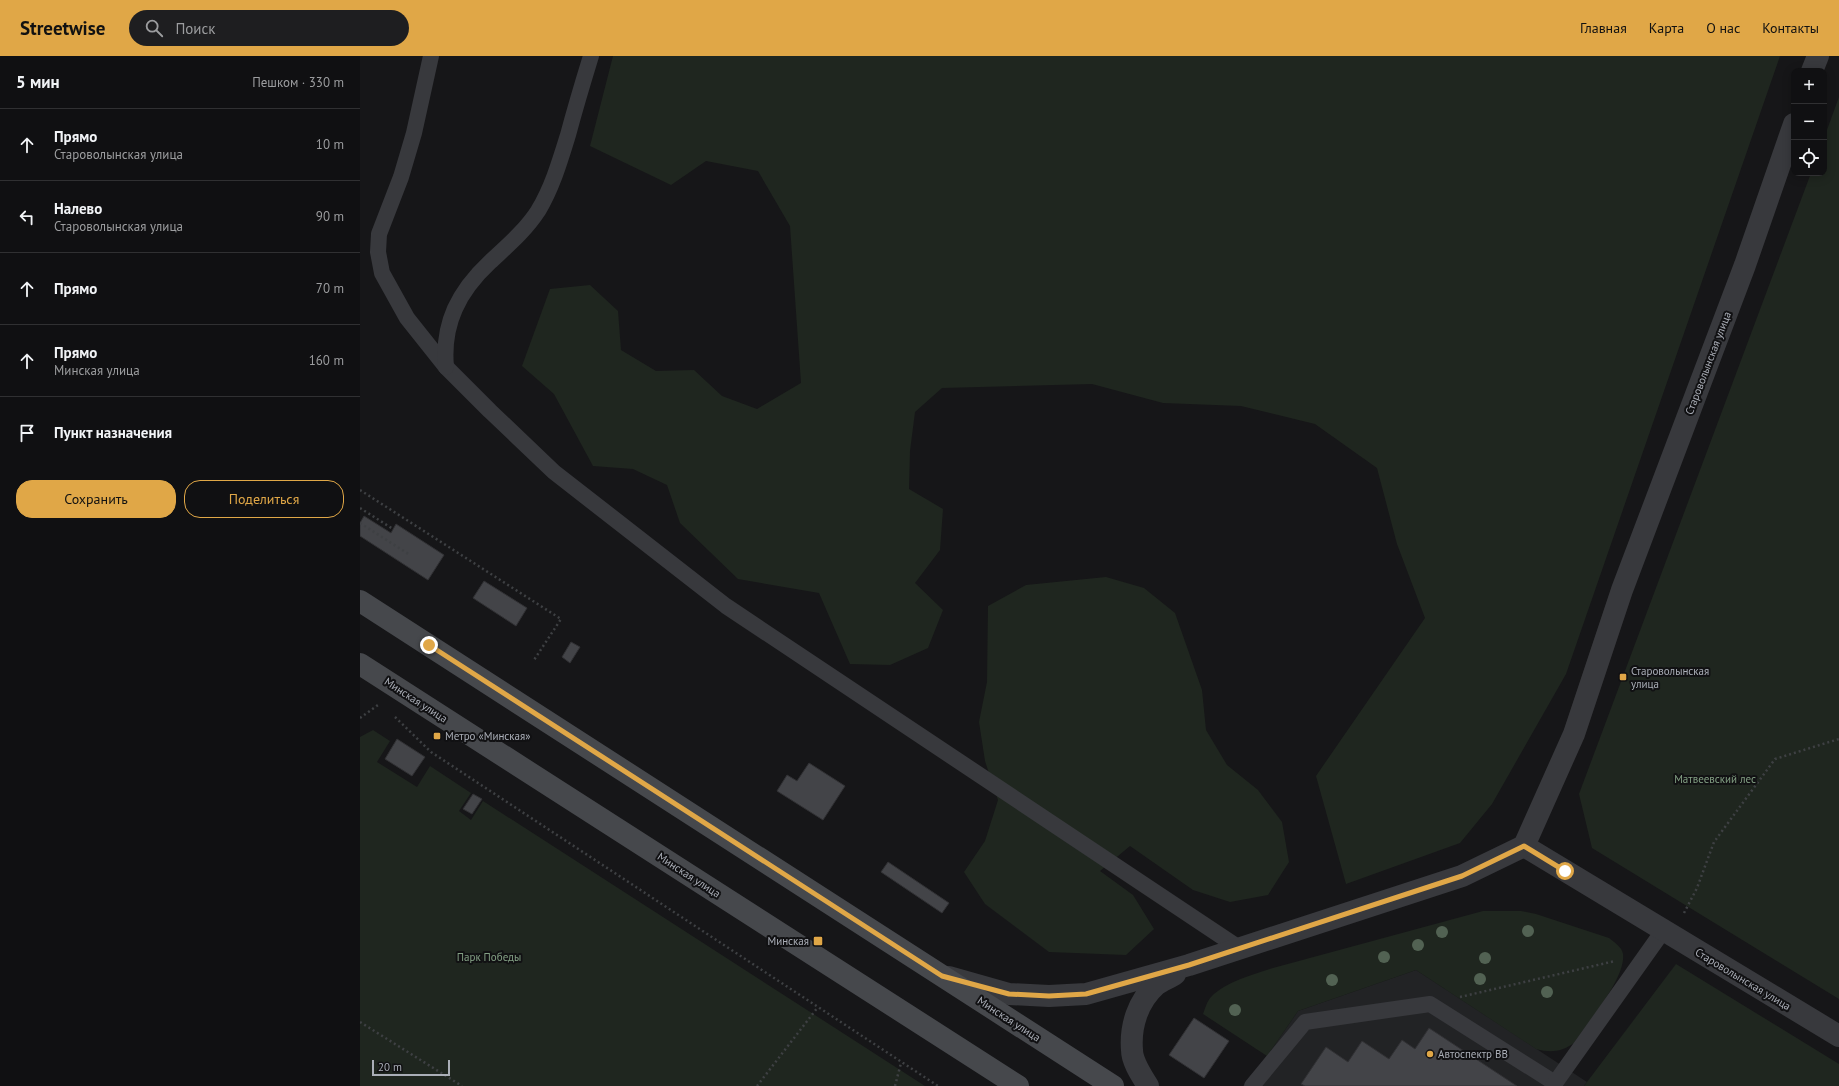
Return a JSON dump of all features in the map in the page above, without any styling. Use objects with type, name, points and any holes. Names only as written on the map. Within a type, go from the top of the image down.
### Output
[{"type":"main road","name":"Минская улица","points":[[360,601],[1113,1086]]},
{"type":"main road","name":"Минская улица","points":[[360,664],[1018,1086]]},
{"type":"street","points":[[1813,68],[1818,56]]},
{"type":"street","name":"Староволынская улица","points":[[1791,133],[1746,265],[1622,590],[1574,734],[1524,846],[1839,1036]]},
{"type":"street","points":[[942,976],[1009,994],[1049,996],[1086,994],[1189,965],[1462,876],[1524,846]]},
{"type":"street","points":[[1148,1086],[1141,1075],[1132,1051],[1133,1025],[1138,1008],[1156,986],[1189,965]]},
{"type":"lane","points":[[431,56],[414,133],[401,177],[379,234],[378,252],[382,273],[408,318],[446,367],[490,412],[554,472],[726,606],[1240,948]]},
{"type":"lane","points":[[446,367],[444,348],[448,323],[465,290],[488,263],[519,235],[538,211],[552,182],[591,56]]},
{"type":"lane","points":[[1257,1085],[1305,1022],[1430,1004],[1554,1085],[1647,954],[1668,934]]},
{"type":"path","points":[[360,490],[561,619],[534,660]]},
{"type":"path","points":[[360,508],[393,529]]},
{"type":"path","points":[[360,524],[410,556]]},
{"type":"path","points":[[360,718],[380,704],[375,700]]},
{"type":"path","points":[[392,714],[431,752],[938,1086]]},
{"type":"path","points":[[1668,934],[1697,888],[1714,842],[1776,759],[1839,738]]},
{"type":"path","points":[[1430,1004],[1647,954]]},
{"type":"path","points":[[757,1086],[818,1007]]},
{"type":"path","points":[[360,1022],[462,1086]]},
{"type":"path","points":[[895,1086],[901,1063]]},
{"type":"shaded area","points":[[1416,970],[1587,1082],[1584,1086],[1243,1086],[1267,1056],[1298,1011]]},
{"type":"green space","points":[[613,56],[1780,56],[1566,674],[1492,804],[1460,843],[1346,884],[1316,776],[1425,618],[1397,544],[1377,468],[1315,424],[1241,406],[1163,403],[1092,384],[942,388],[915,412],[910,451],[909,489],[943,509],[940,550],[915,583],[943,610],[928,648],[890,665],[850,664],[819,593],[738,579],[680,523],[667,485],[633,469],[593,466],[554,394],[522,366],[550,289],[590,285],[618,311],[621,350],[656,371],[694,370],[722,396],[757,409],[801,383],[790,226],[758,171],[706,161],[671,185],[590,146]]},
{"type":"green space","name":"Матвеевский лес","points":[[1839,97],[1839,999],[1592,848],[1579,794],[1810,176],[1827,176],[1827,130]]},
{"type":"green space","points":[[1106,577],[1144,588],[1175,613],[1202,690],[1206,730],[1227,765],[1258,790],[1282,822],[1289,862],[1268,895],[1230,902],[1193,890],[1130,846],[1100,871],[1133,895],[1154,929],[1126,955],[1049,952],[985,904],[964,872],[985,841],[998,800],[985,761],[979,722],[987,682],[988,606],[1026,585]]},
{"type":"green space","name":"Парк Победы","points":[[373,730],[390,741],[377,762],[417,787],[430,766],[471,793],[459,811],[471,820],[483,801],[925,1086],[360,1086],[360,737]]},
{"type":"green space","points":[[1483,911],[1521,911],[1536,914],[1609,938],[1621,949],[1623,954],[1622,964],[1619,975],[1613,987],[1574,1043],[1556,1051],[1536,1049],[1416,970],[1298,1011],[1267,1056],[1203,1014],[1207,1003],[1217,991],[1249,976],[1273,968]]},
{"type":"green space","points":[[1676,964],[1839,1064],[1839,1086],[1584,1086]]},
{"type":"building","points":[[364,516],[391,533],[396,524],[444,555],[428,580],[360,536],[360,523]]},
{"type":"building","points":[[484,581],[527,608],[516,626],[473,598]]},
{"type":"building","points":[[571,642],[580,647],[570,663],[562,657]]},
{"type":"building","points":[[397,739],[425,757],[412,776],[385,759]]},
{"type":"building","points":[[809,763],[845,786],[823,820],[777,791],[787,775],[797,781]]},
{"type":"building","points":[[473,794],[482,799],[472,814],[463,809]]},
{"type":"building","points":[[888,862],[949,903],[942,913],[881,872]]},
{"type":"building","points":[[1194,1018],[1229,1041],[1204,1078],[1169,1055]]},
{"type":"building","name":"Автоспектр ВВ","points":[[1429,1028],[1517,1086],[1305,1086],[1301,1084],[1326,1047],[1348,1062],[1362,1041],[1389,1059],[1402,1040],[1415,1049]]},
{"type":"place","name":"Староволынская улица","points":[[1623,677]]},
{"type":"place","name":"Метро «Минская»","points":[[437,736]]},
{"type":"place","name":"Минская","points":[[818,941]]},
{"type":"place","name":"Автоспектр ВВ","points":[[1430,1054]]},
{"type":"route","points":[[429,645],[942,976],[1009,994],[1049,996],[1086,994],[1189,965],[1462,876],[1524,846],[1565,871]]}]
